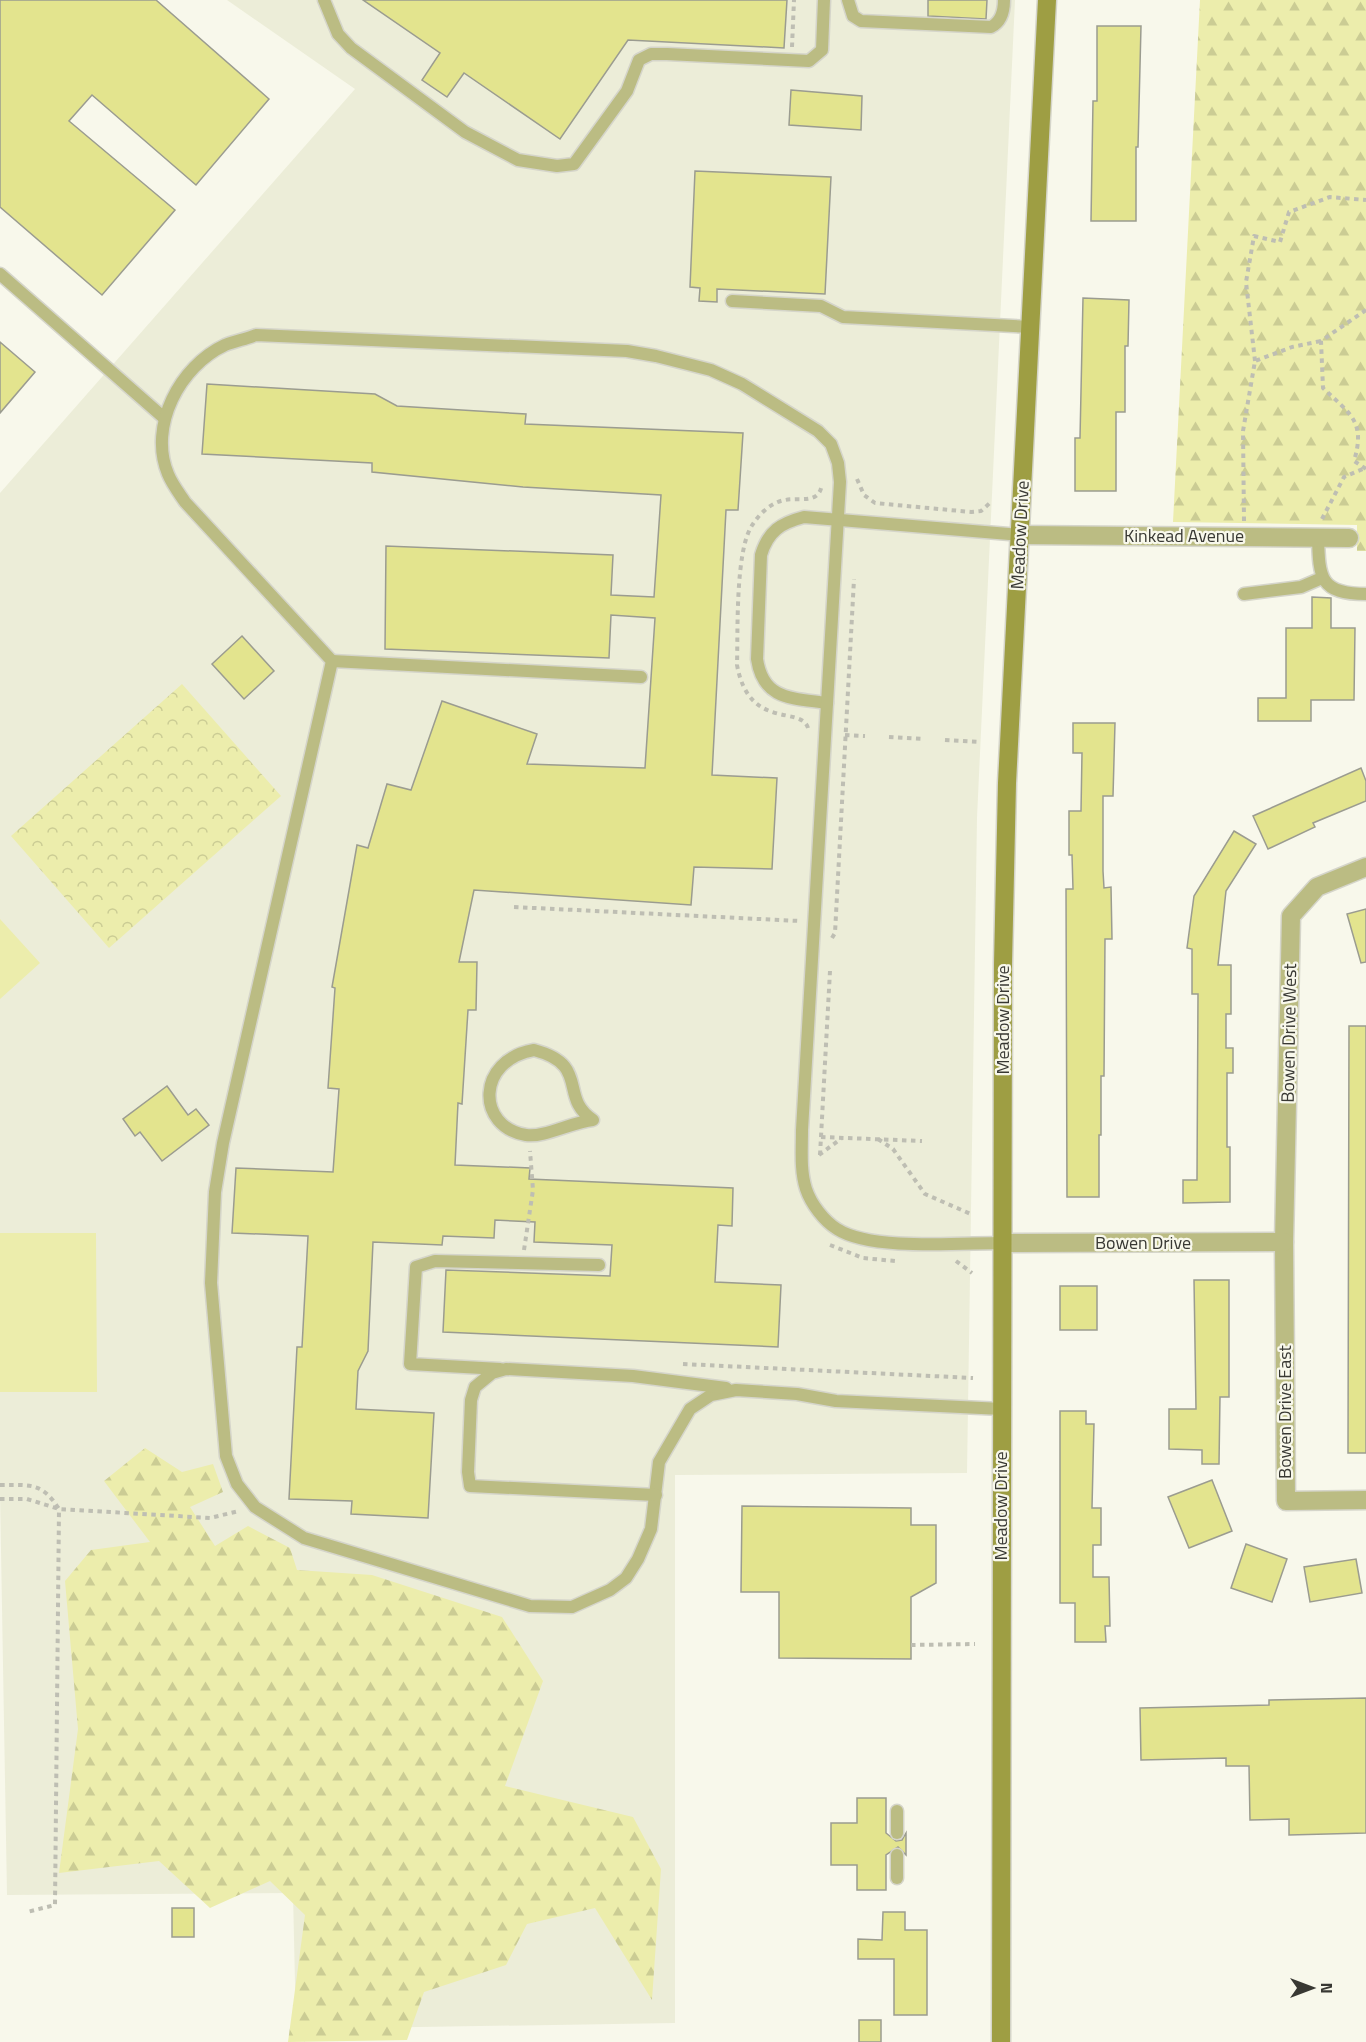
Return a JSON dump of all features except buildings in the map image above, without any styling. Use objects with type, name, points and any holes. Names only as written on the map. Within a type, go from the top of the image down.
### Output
[{"type":"street","name":"Meadow Drive","points":[[1001,2042],[1003,964],[1007,795],[1047,0]]},
{"type":"street","name":"Kinkead Avenue","points":[[1020,535],[1349,538]]},
{"type":"street","name":"Bowen Drive West","points":[[1284,1242],[1291,916],[1317,887],[1366,867]]},
{"type":"street","name":"Bowen Drive","points":[[1002,1243],[1284,1242]]},
{"type":"street","name":"Bowen Drive East","points":[[1284,1242],[1286,1501],[1366,1500]]},
{"type":"lane","points":[[324,0],[338,34],[344,41],[431,110],[465,132],[518,160],[557,166],[574,164],[627,91],[639,60],[651,54],[667,54],[809,61],[822,51],[824,0]]},
{"type":"lane","points":[[848,0],[853,16],[861,21],[991,27],[998,24],[1002,16],[1004,0]]},
{"type":"lane","points":[[0,274],[163,417]]},
{"type":"lane","points":[[732,301],[821,306],[843,317],[1031,327]]},
{"type":"lane","points":[[640,677],[332,661],[185,502],[168,473],[162,443],[163,417],[181,385],[200,362],[225,345],[256,335],[627,351],[711,370],[742,384],[818,431],[831,444],[838,463],[840,482],[802,1130],[801,1163],[806,1190],[819,1213],[837,1229],[861,1239],[891,1243],[1002,1243]]},
{"type":"lane","points":[[827,703],[777,693],[765,685],[759,673],[757,659],[761,555],[766,540],[784,522],[804,517],[1020,535]]},
{"type":"lane","points":[[1318,537],[1322,578],[1330,589],[1352,594],[1366,594]]},
{"type":"lane","points":[[1244,594],[1301,587],[1322,578]]},
{"type":"lane","points":[[332,661],[223,1143],[215,1192],[211,1283],[226,1456],[237,1484],[255,1507],[304,1538],[530,1606],[572,1607],[591,1600],[626,1578],[638,1559],[651,1529],[659,1462],[690,1409],[711,1395],[736,1390]]},
{"type":"lane","points":[[534,1050],[552,1055],[563,1064],[572,1076],[578,1107],[593,1120],[576,1122],[542,1135],[529,1136],[514,1132],[500,1121],[492,1107],[489,1091],[493,1077],[502,1063],[516,1053],[534,1050]]},
{"type":"lane","points":[[599,1265],[435,1261],[416,1267],[410,1364],[633,1376],[736,1390],[797,1394],[836,1401],[1002,1409]]},
{"type":"lane","points":[[506,1369],[482,1378],[473,1394],[468,1472],[470,1486],[656,1495]]},
{"type":"lane","points":[[897,1811],[897,1833]]},
{"type":"lane","points":[[897,1855],[897,1878]]},
{"type":"path","points":[[792,49],[795,0]]},
{"type":"path","points":[[1239,537],[1245,517],[1243,431],[1255,362],[1246,282],[1254,236],[1280,242],[1289,212],[1330,197],[1366,200]]},
{"type":"path","points":[[1255,362],[1292,347],[1322,341],[1366,310]]},
{"type":"path","points":[[1322,341],[1323,388],[1357,420],[1361,440],[1354,461],[1365,469]]},
{"type":"path","points":[[1318,537],[1322,520],[1344,477],[1365,469]]},
{"type":"path","points":[[853,477],[856,477],[860,489],[869,500],[882,505],[971,512],[981,511],[992,501]]},
{"type":"path","points":[[832,938],[835,933],[854,579]]},
{"type":"path","points":[[838,735],[865,736]]},
{"type":"path","points":[[889,737],[923,739]]},
{"type":"path","points":[[945,740],[980,742]]},
{"type":"path","points":[[514,907],[804,921]]},
{"type":"path","points":[[830,971],[821,1137],[818,1155],[843,1138]]},
{"type":"path","points":[[522,1263],[533,1190],[529,1136]]},
{"type":"path","points":[[821,1137],[922,1141]]},
{"type":"path","points":[[878,1139],[893,1149],[925,1194],[973,1215]]},
{"type":"path","points":[[677,1364],[973,1378]]},
{"type":"path","points":[[0,1485],[29,1485],[49,1492],[59,1509],[55,1905],[27,1912]]},
{"type":"path","points":[[0,1499],[27,1499],[59,1509],[210,1518],[255,1507]]},
{"type":"path","points":[[911,1644],[975,1644]]},
{"type":"shaded area","points":[[227,0],[1015,0],[977,818],[967,1473],[675,1475],[675,2023],[296,2029],[293,1893],[7,1895],[0,1492],[0,493],[355,89]]},
{"type":"green space","points":[[1200,0],[1366,0],[1366,551],[1357,551],[1357,525],[1173,522]]},
{"type":"green space","points":[[182,684],[281,796],[109,948],[11,836]]},
{"type":"green space","points":[[0,919],[40,963],[0,999]]},
{"type":"green space","points":[[0,1233],[96,1233],[97,1392],[0,1392]]},
{"type":"green space","points":[[145,1448],[182,1472],[213,1464],[223,1492],[190,1507],[215,1546],[248,1526],[290,1548],[297,1570],[372,1575],[502,1617],[543,1681],[505,1786],[633,1817],[661,1869],[652,2000],[595,1908],[527,1924],[506,1965],[424,1992],[407,2040],[288,2042],[305,1915],[270,1881],[210,1908],[159,1861],[59,1873],[78,1729],[65,1581],[91,1550],[150,1542],[104,1481]]}]
